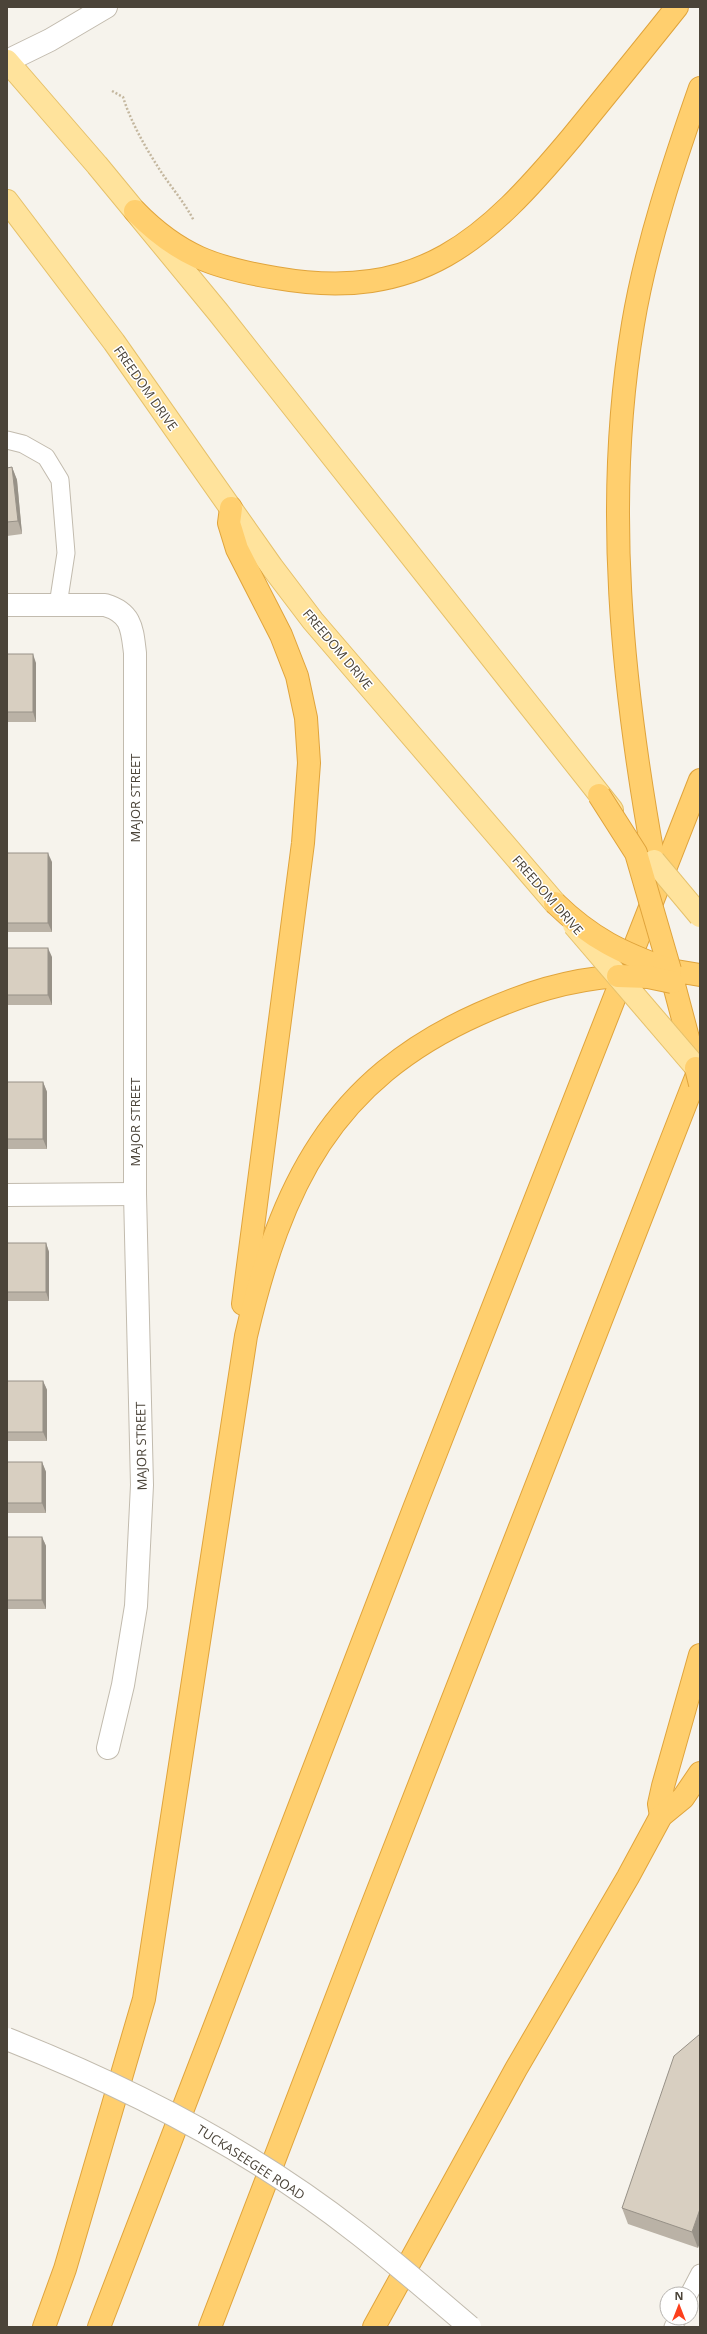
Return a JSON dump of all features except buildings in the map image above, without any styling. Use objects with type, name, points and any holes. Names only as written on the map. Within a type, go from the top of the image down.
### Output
[{"type":"highway","points":[[135,211],[158,234],[182,250],[221,267],[254,275],[297,282],[347,284],[387,279],[424,267],[462,247],[478,236],[517,200],[609,92],[677,7]]},
{"type":"highway","points":[[210,2327],[366,1921],[699,1073],[675,976],[654,862],[632,708],[619,591],[619,502],[623,404],[633,323],[647,262],[676,158],[700,88]]},
{"type":"highway","points":[[231,508],[230,523],[237,549],[281,635],[297,676],[306,718],[309,763],[307,807],[303,843],[244,1294],[243,1309],[246,1336]]},
{"type":"highway","points":[[99,2327],[415,1506],[700,780]]},
{"type":"highway","points":[[599,795],[636,853],[675,976],[700,1043]]},
{"type":"highway","points":[[555,903],[580,926],[601,941],[700,988]]},
{"type":"highway","points":[[44,2327],[65,2269],[144,1999],[246,1336],[260,1281],[286,1206],[300,1176],[318,1144],[342,1112],[376,1077],[415,1048],[467,1019],[519,997],[573,981],[618,976],[648,977],[700,975]]},
{"type":"highway","points":[[661,1816],[659,1804],[665,1775],[700,1655]]},
{"type":"highway","points":[[374,2327],[516,2069],[628,1877],[661,1816],[683,1798],[700,1773]]},
{"type":"main road","points":[[7,61],[135,211],[392,531],[599,795],[700,916]]},
{"type":"main road","name":"FREEDOM DRIVE","points":[[7,201],[114,342],[272,567],[313,621],[618,976],[699,1073]]},
{"type":"street","points":[[7,61],[50,40],[106,7]]},
{"type":"street","name":"MAJOR STREET","points":[[7,606],[58,605],[111,607],[117,609],[132,626],[135,653],[135,1194],[142,1485],[136,1606],[123,1685],[108,1748]]},
{"type":"street","points":[[7,1195],[135,1194]]},
{"type":"street","name":"TUCKASEEGEE ROAD","points":[[7,2039],[80,2068],[132,2093],[235,2149],[355,2231],[470,2327]]},
{"type":"lane","points":[[7,440],[23,444],[46,457],[60,480],[66,553],[58,605]]},
{"type":"lane","points":[[693,2286],[700,2273]]},
{"type":"path","points":[[112,91],[124,97],[130,118],[154,161],[180,196],[194,221]]}]
